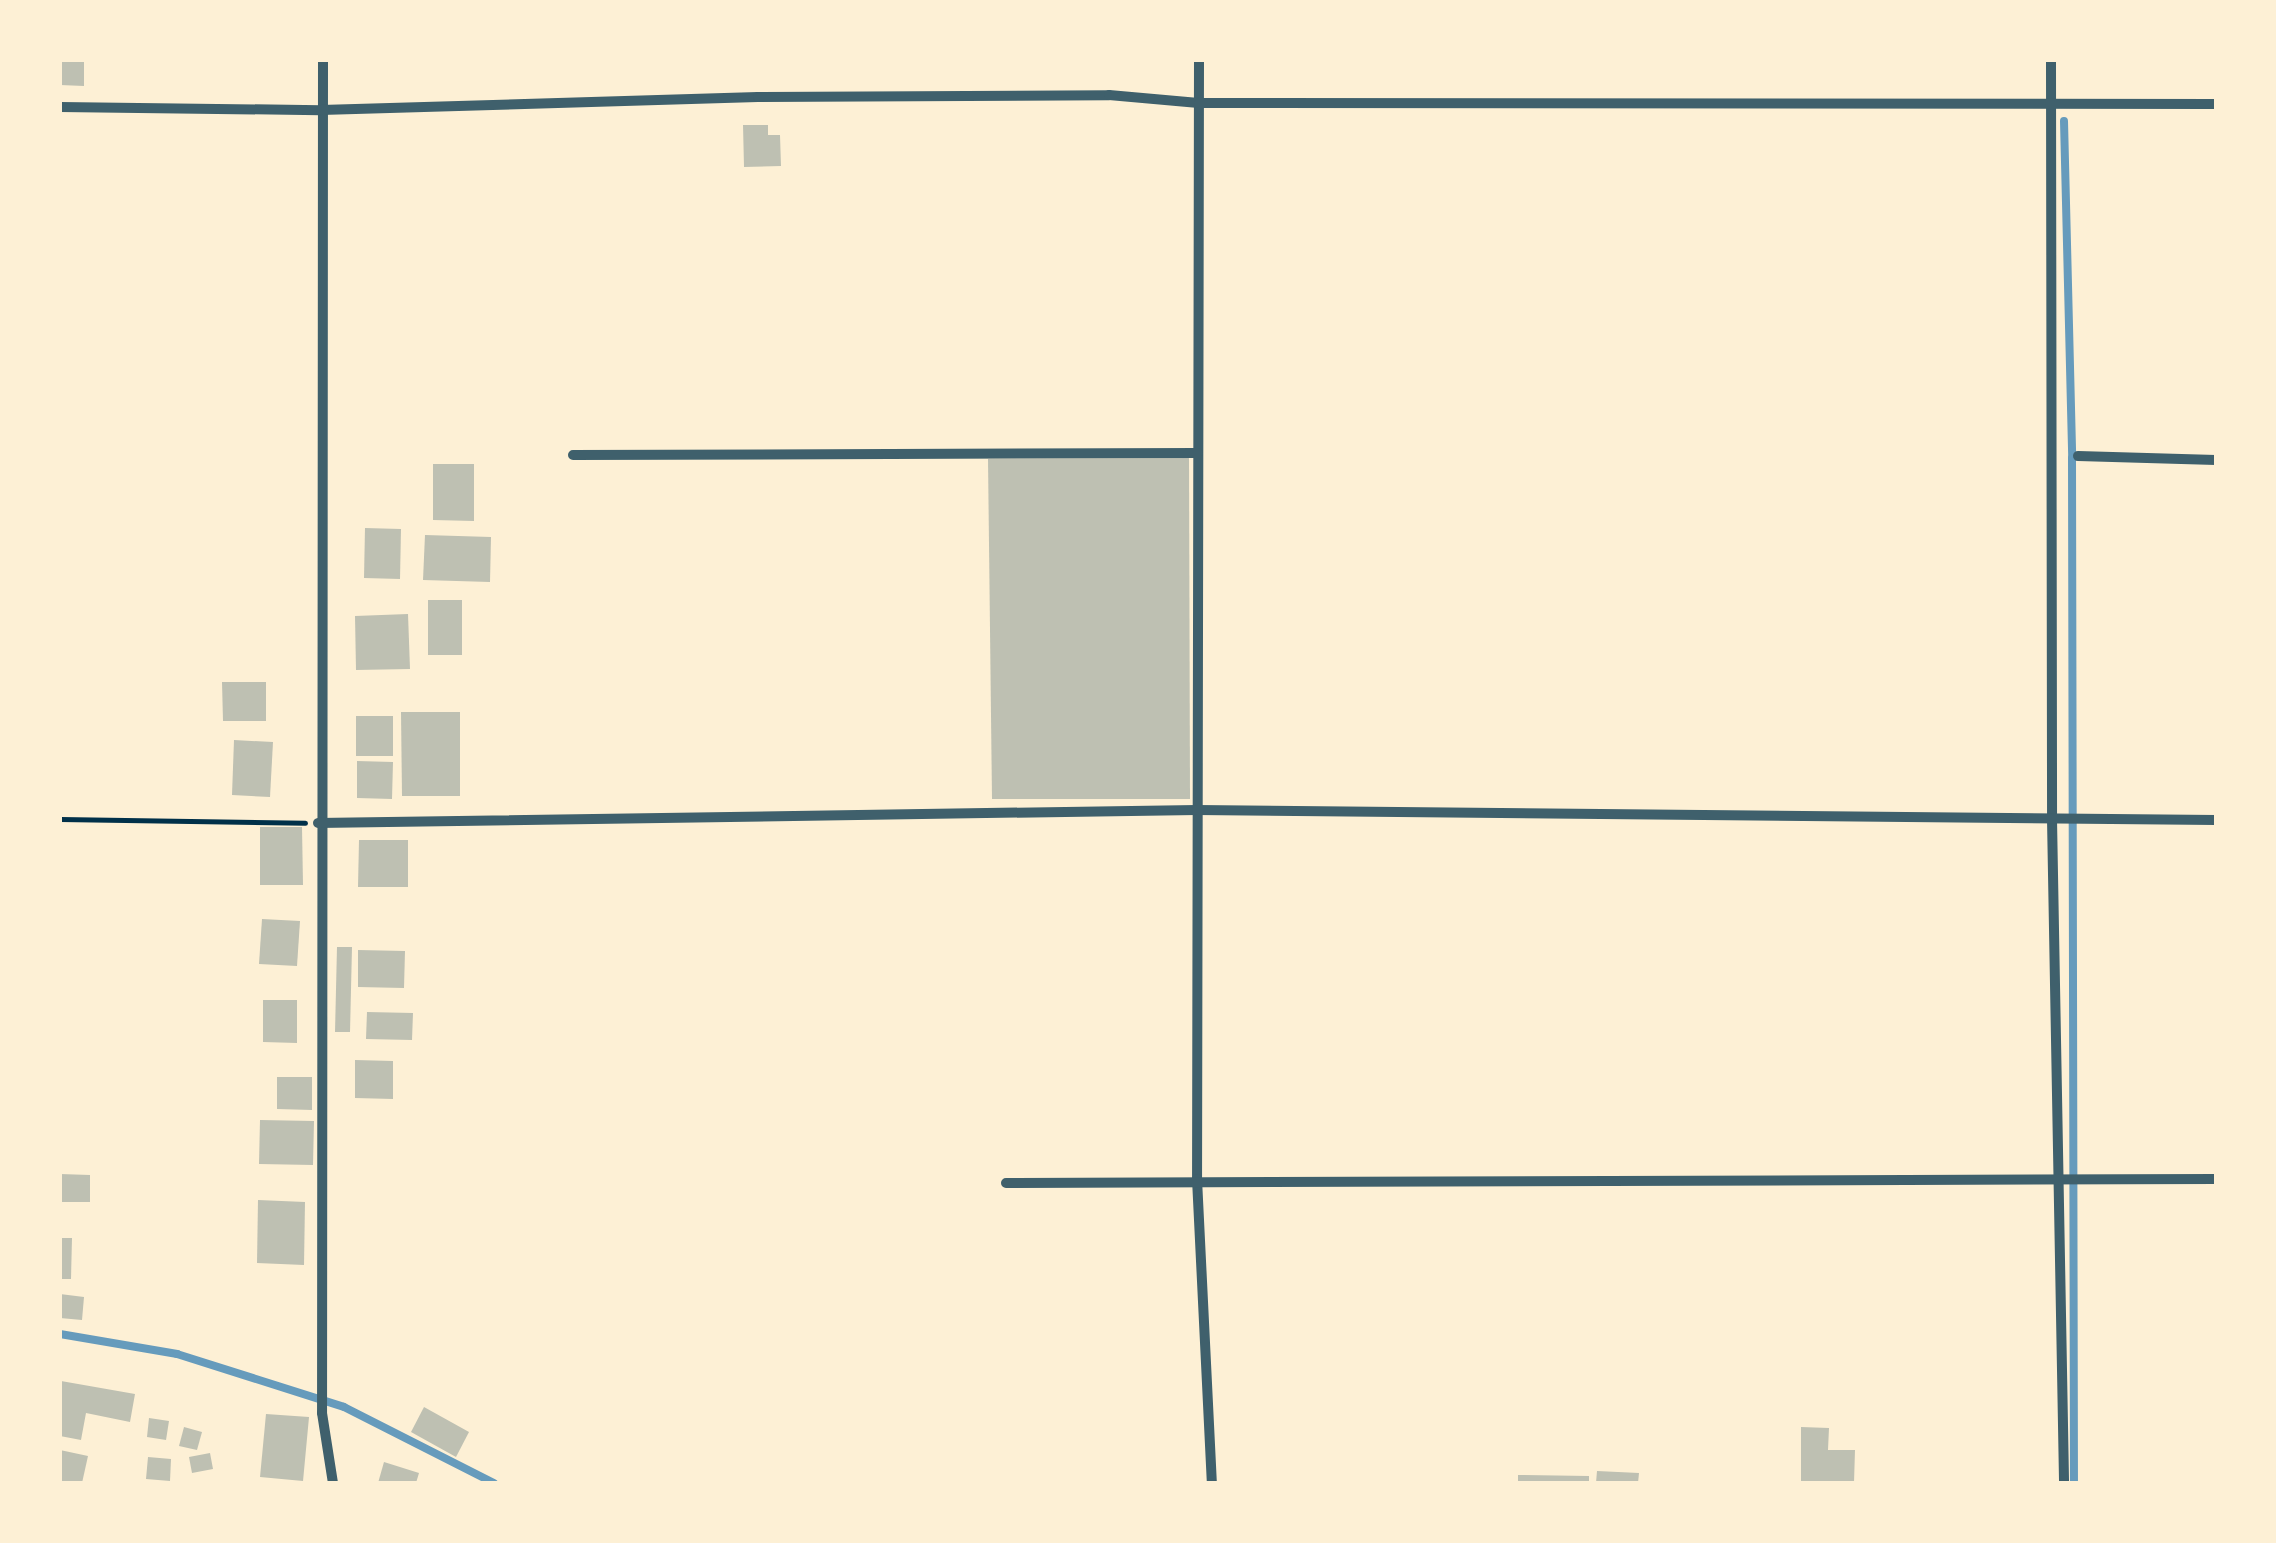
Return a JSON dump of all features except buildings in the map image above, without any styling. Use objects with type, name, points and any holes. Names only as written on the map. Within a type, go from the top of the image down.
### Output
[{"type":"street","points":[[322,60],[318,823],[322,1413],[333,1483]]},
{"type":"street","points":[[1199,60],[1196,1179],[1212,1483]]},
{"type":"street","points":[[2051,60],[2064,1483]]},
{"type":"street","points":[[60,107],[321,110],[758,96],[1109,95],[1199,102],[2216,104]]},
{"type":"street","points":[[573,455],[1198,453]]},
{"type":"street","points":[[2078,456],[2216,460]]},
{"type":"street","points":[[318,823],[1197,810],[2216,820]]},
{"type":"street","points":[[1006,1183],[1196,1179],[2216,1178]]},
{"type":"path","points":[[60,819],[318,823]]},
{"type":"waterway","points":[[2064,121],[2072,458],[2074,1483]]},
{"type":"waterway","points":[[60,1334],[177,1354],[344,1407],[494,1483]]}]
